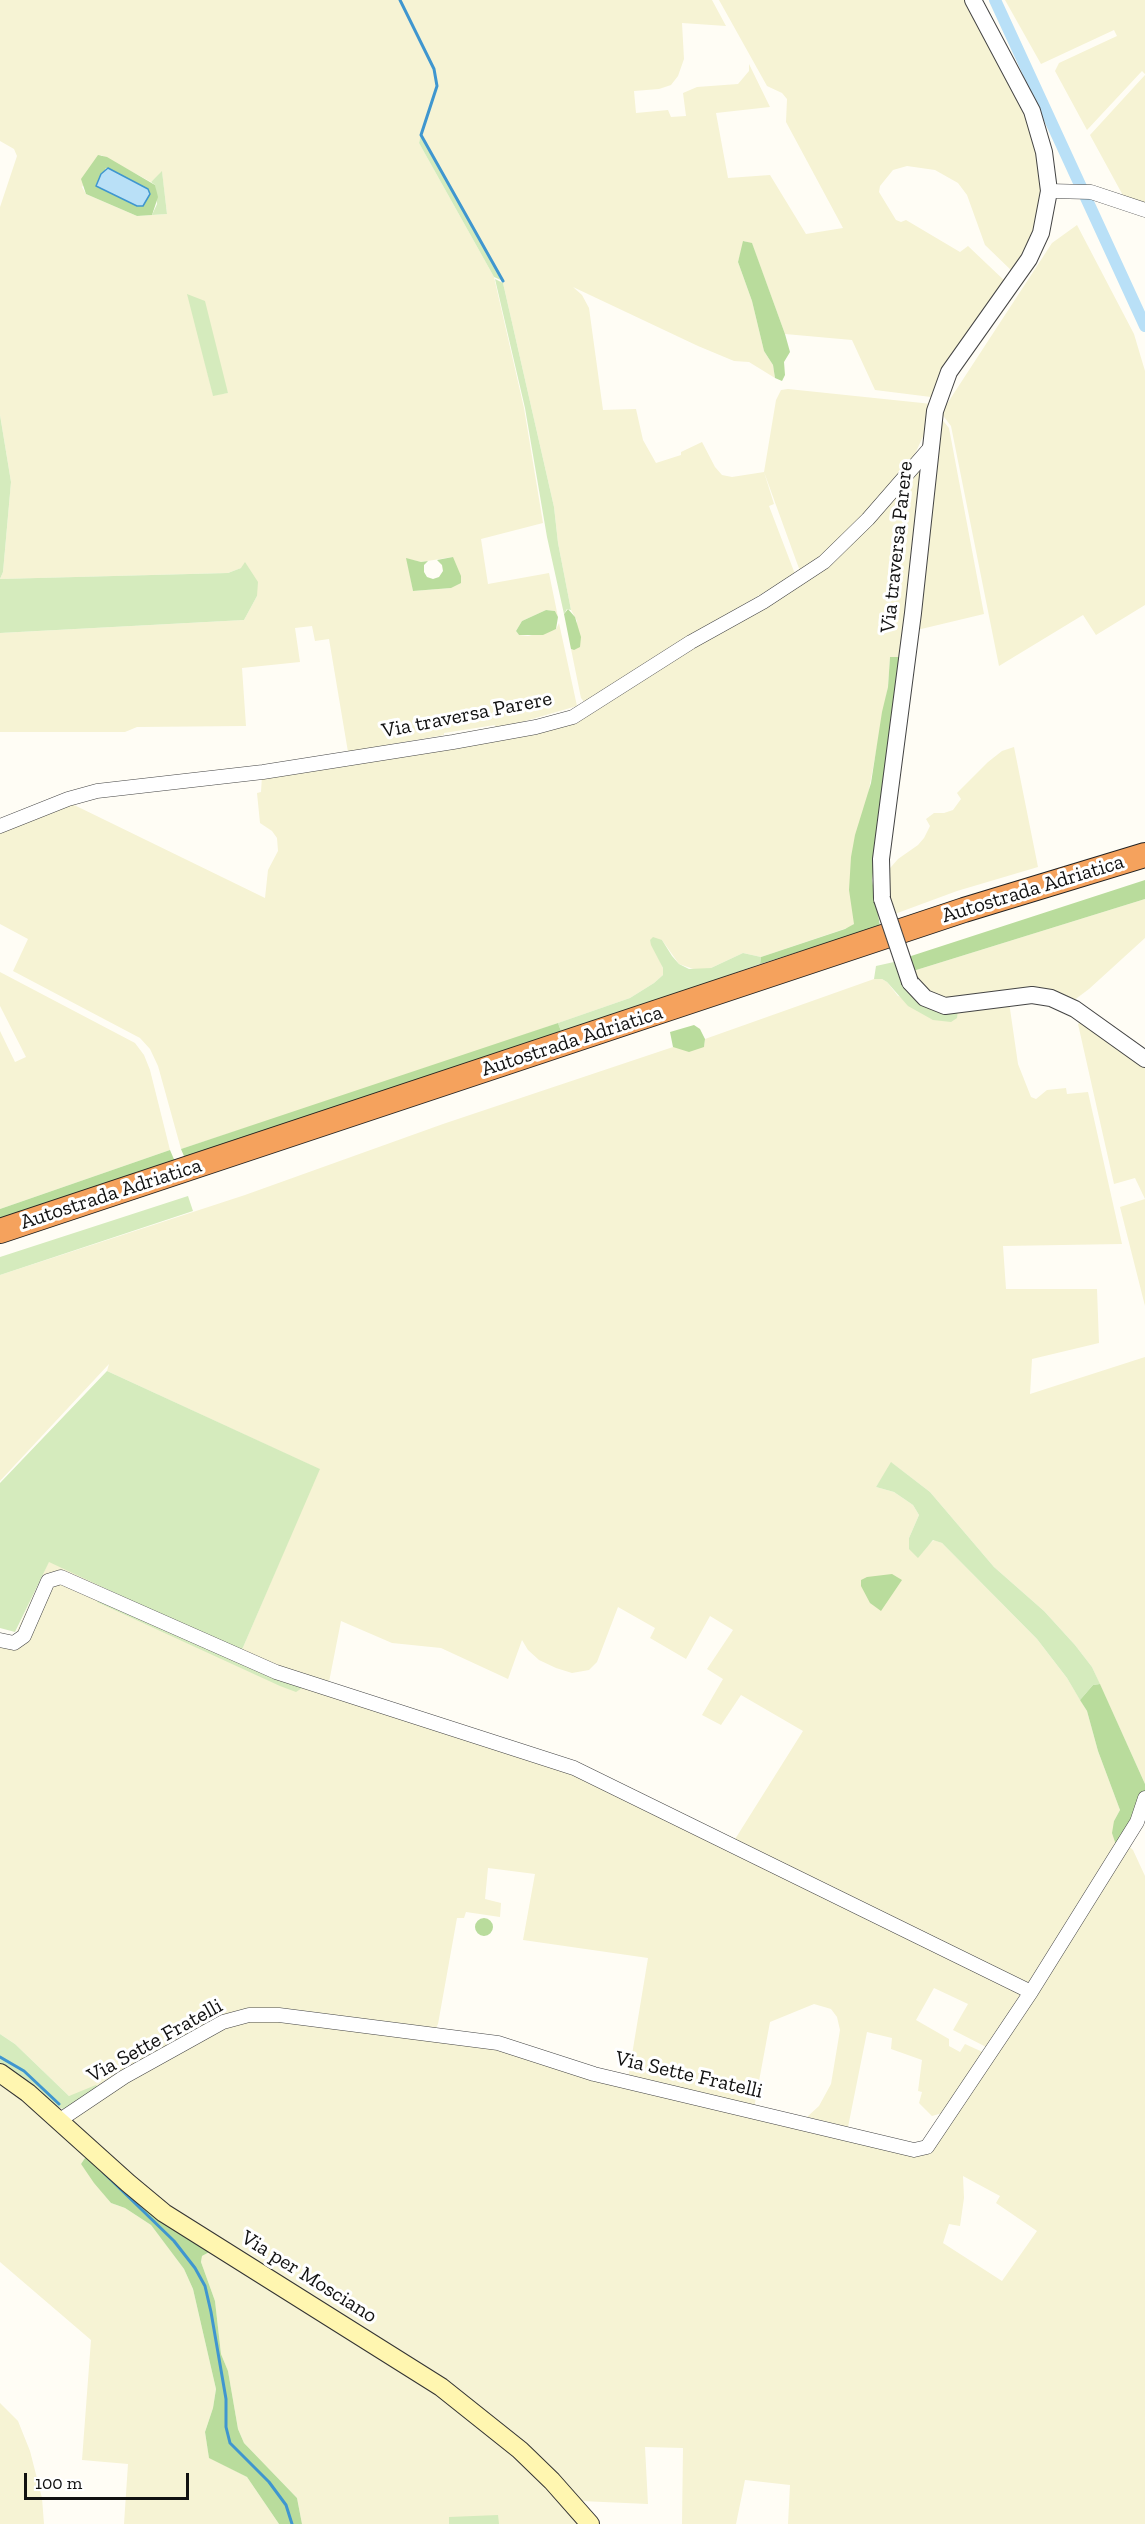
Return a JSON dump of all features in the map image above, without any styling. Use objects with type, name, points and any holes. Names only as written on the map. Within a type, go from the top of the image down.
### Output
[{"type":"highway","name":"Autostrada Adriatica","points":[[0,1231],[964,910],[1145,855]]},
{"type":"highway","name":"Autostrada Adriatica","points":[[0,1247],[976,921],[1145,871]]},
{"type":"main road","name":"Via per Mosciano","points":[[0,2073],[60,2120],[128,2184],[164,2213],[441,2387],[520,2450],[552,2481],[590,2524]]},
{"type":"street","name":"Via traversa Parere","points":[[973,0],[1032,111],[1044,152],[1049,191],[1041,233],[1029,259],[949,372],[938,399],[929,449],[913,613],[881,859],[882,899],[910,982],[925,998],[945,1006],[1024,996],[1051,998],[1076,1009],[1145,1059]]},
{"type":"street","points":[[1049,191],[1091,192],[1145,210]]},
{"type":"street","name":"Via traversa Parere","points":[[0,826],[68,799],[97,791],[286,769],[474,739],[573,717],[691,642],[772,596],[824,562],[868,519],[929,449]]},
{"type":"street","points":[[0,1640],[14,1642],[24,1636],[48,1581],[61,1577],[276,1672],[574,1768],[1031,1992]]},
{"type":"street","name":"Via Sette Fratelli","points":[[60,2120],[124,2077],[223,2022],[249,2015],[279,2015],[498,2043],[594,2073],[914,2150],[927,2147],[1031,1992],[1137,1822],[1145,1798]]},
{"type":"shaded area","points":[[0,0],[712,0],[726,26],[682,23],[684,59],[678,76],[671,85],[659,89],[634,91],[636,113],[668,110],[671,117],[686,116],[683,93],[697,87],[738,84],[749,71],[749,64],[770,107],[716,113],[728,178],[770,175],[806,234],[843,228],[786,122],[787,99],[782,93],[767,86],[719,0],[968,0],[1021,102],[1034,134],[1042,188],[1038,226],[1014,273],[985,245],[967,195],[958,183],[935,170],[907,166],[893,170],[880,186],[879,192],[896,220],[901,222],[906,220],[960,252],[968,246],[1007,283],[931,397],[875,390],[852,340],[785,334],[752,244],[744,241],[738,262],[752,301],[764,351],[773,365],[775,378],[749,362],[734,361],[698,346],[573,287],[582,295],[589,308],[603,410],[636,409],[643,440],[656,463],[681,455],[681,452],[702,442],[715,467],[722,475],[732,477],[764,472],[774,504],[769,506],[795,574],[585,703],[581,698],[571,649],[574,650],[577,621],[571,610],[558,543],[554,507],[503,283],[421,136],[419,143],[494,277],[524,408],[543,523],[481,539],[488,584],[549,573],[558,617],[555,611],[546,610],[522,621],[516,631],[519,635],[528,636],[556,629],[559,623],[577,706],[508,726],[496,728],[495,725],[444,733],[444,735],[348,752],[329,639],[315,641],[312,626],[295,628],[300,662],[242,668],[246,726],[137,727],[125,732],[0,732],[0,633],[244,620],[257,596],[241,568],[228,573],[0,579],[3,572],[11,482],[0,415],[0,207],[17,156],[14,149],[0,141]],"holes":[[[101,155],[151,182],[162,172],[167,214],[137,216],[86,194],[82,187]],[[188,294],[228,393],[213,395]],[[453,557],[451,588],[413,591],[407,559],[421,562]]]},
{"type":"shaded area","points":[[1005,0],[1145,0],[1145,74],[1142,71],[1087,130],[1055,71],[1059,63],[1117,36],[1114,30],[1041,64]]},
{"type":"shaded area","points":[[1145,75],[1145,209],[1126,201],[1090,135]]},
{"type":"shaded area","points":[[1077,225],[1134,334],[1145,371],[1145,605],[1096,635],[1083,615],[999,666],[951,426],[941,413],[1052,243]]},
{"type":"shaded area","points":[[781,390],[932,404],[928,426],[912,460],[846,536],[801,574],[764,472],[776,400]]},
{"type":"shaded area","points":[[940,417],[949,428],[984,614],[917,630]]},
{"type":"shaded area","points":[[921,469],[901,657],[890,657],[888,687],[866,806],[854,924],[850,927],[761,957],[743,953],[699,971],[679,964],[662,940],[650,940],[663,968],[663,975],[630,998],[429,1068],[181,1149],[158,1066],[150,1049],[140,1038],[13,971],[28,939],[0,924],[0,829],[68,802],[265,898],[268,870],[278,851],[277,838],[272,831],[260,823],[257,793],[261,792],[262,776],[534,731],[801,582],[914,473]]},
{"type":"shaded area","points":[[1014,747],[1038,867],[957,891],[892,915],[884,875],[898,859],[924,838],[930,826],[926,819],[934,813],[953,810],[961,799],[957,793],[988,762],[1002,751]]},
{"type":"shaded area","points":[[1145,899],[1145,938],[1073,1001],[934,997],[921,986],[913,971]]},
{"type":"shaded area","points":[[0,972],[135,1043],[144,1055],[150,1070],[170,1150],[0,1209],[0,1031],[15,1062],[26,1057],[0,1006]]},
{"type":"shaded area","points":[[874,979],[887,982],[898,996],[958,1010],[1009,1002],[1018,1064],[1031,1097],[1036,1099],[1047,1090],[1066,1088],[1067,1094],[1088,1092],[1122,1244],[1003,1246],[1006,1289],[1097,1289],[1099,1343],[1032,1359],[1030,1394],[1145,1357],[1145,1784],[1092,1667],[1075,1645],[1044,1611],[994,1567],[930,1492],[892,1463],[876,1487],[894,1492],[913,1505],[919,1515],[909,1538],[927,1546],[934,1540],[942,1543],[1037,1639],[1067,1678],[1087,1711],[1098,1751],[1120,1810],[1114,1821],[1117,1848],[1036,1981],[1024,1983],[732,1844],[803,1731],[741,1695],[721,1725],[702,1715],[723,1679],[707,1669],[733,1630],[710,1616],[686,1659],[650,1638],[655,1628],[618,1607],[597,1662],[589,1670],[572,1673],[556,1668],[539,1660],[528,1650],[522,1640],[508,1679],[441,1648],[392,1643],[341,1621],[328,1687],[241,1652],[319,1469],[107,1371],[109,1364],[0,1481],[0,1275],[245,1195],[443,1124],[673,1047],[704,1047],[705,1039]]},
{"type":"shaded area","points":[[1084,1019],[1145,1066],[1145,1199],[1135,1178],[1114,1184],[1078,1024]]},
{"type":"shaded area","points":[[1145,1199],[1145,1306],[1120,1207]]},
{"type":"shaded area","points":[[49,1561],[103,1587],[99,1597],[305,1686],[558,1766],[1026,1992],[990,2049],[953,2030],[968,2004],[934,1988],[916,2020],[949,2039],[949,2046],[960,2052],[965,2044],[987,2054],[946,2112],[932,2116],[919,2103],[922,2092],[918,2091],[922,2060],[891,2049],[892,2038],[867,2032],[848,2127],[807,2117],[819,2106],[831,2084],[840,2030],[837,2017],[831,2009],[814,2004],[770,2022],[754,2108],[628,2079],[648,1958],[523,1940],[535,1874],[488,1868],[485,1899],[501,1903],[500,1917],[466,1912],[464,1918],[457,1918],[438,2024],[434,2032],[245,2010],[100,2091],[69,2096],[15,2044],[0,2034],[0,1646],[9,1648]]},
{"type":"shaded area","points":[[1127,1844],[1133,1850],[1145,1876],[1145,2524],[788,2524],[790,2485],[745,2480],[736,2524],[682,2524],[683,2448],[645,2447],[648,2504],[581,2501],[525,2445],[182,2218],[86,2135],[70,2116],[174,2052],[249,2017],[490,2046],[583,2078],[917,2155]],"holes":[[[963,2176],[1000,2196],[996,2203],[1037,2231],[1002,2281],[943,2243],[949,2224],[960,2226],[964,2198]]]},
{"type":"shaded area","points":[[0,2081],[89,2157],[85,2158],[81,2164],[111,2203],[125,2208],[151,2225],[184,2269],[193,2289],[216,2389],[213,2408],[205,2432],[209,2457],[247,2477],[279,2524],[124,2524],[128,2464],[82,2460],[91,2340],[0,2262]]},
{"type":"shaded area","points":[[213,2250],[460,2410],[537,2478],[580,2524],[302,2524],[297,2498],[244,2443],[238,2429],[228,2371],[221,2354],[215,2301],[201,2262],[202,2256]]},
{"type":"shaded area","points":[[0,2403],[18,2421],[30,2451],[42,2498],[44,2524],[0,2524]]},
{"type":"green space","points":[[421,135],[503,281],[494,277],[419,143]]},
{"type":"green space","points":[[98,155],[107,157],[155,185],[158,197],[152,215],[137,216],[86,194],[81,179]],"holes":[[[106,168],[148,189],[138,206],[97,186]]]},
{"type":"green space","points":[[162,171],[167,214],[152,215],[157,204],[155,185],[151,182]]},
{"type":"green space","points":[[743,241],[752,243],[785,334],[790,352],[784,362],[785,375],[782,381],[775,378],[773,365],[764,351],[752,301],[738,262]]},
{"type":"green space","points":[[495,279],[503,283],[554,507],[558,543],[571,610],[567,609],[564,614],[547,537],[525,408]]},
{"type":"green space","points":[[187,294],[205,301],[228,393],[213,396]]},
{"type":"green space","points":[[0,415],[11,482],[3,572],[0,579]]},
{"type":"green space","points":[[453,557],[461,576],[461,583],[451,588],[413,591],[406,558],[421,562],[428,561],[424,565],[424,572],[427,577],[433,579],[439,577],[443,571],[442,565],[437,560]]},
{"type":"green space","points":[[245,562],[258,582],[257,596],[244,620],[0,633],[0,579],[228,573],[241,568]]},
{"type":"green space","points":[[568,609],[575,617],[581,637],[580,647],[574,650],[571,649],[564,614]]},
{"type":"green space","points":[[546,610],[555,611],[558,617],[556,629],[543,635],[519,635],[516,631],[522,621]]},
{"type":"green space","points":[[890,657],[901,657],[872,880],[880,926],[760,964],[761,957],[854,924],[849,890],[851,857],[855,835],[871,783],[888,687]]},
{"type":"green space","points":[[1145,880],[1145,899],[913,971],[908,957]]},
{"type":"green space","points":[[653,937],[662,940],[679,964],[689,969],[711,968],[743,953],[761,957],[760,964],[562,1034],[558,1023],[630,998],[663,975],[663,968],[651,945],[650,940]]},
{"type":"green space","points":[[894,962],[902,980],[958,1010],[957,1018],[951,1022],[933,1020],[908,1006],[887,982],[874,979],[876,966]]},
{"type":"green space","points":[[558,1023],[562,1034],[186,1161],[181,1149]]},
{"type":"green space","points":[[694,1025],[700,1029],[705,1039],[704,1047],[689,1052],[673,1047],[670,1032]]},
{"type":"green space","points":[[170,1150],[176,1164],[0,1221],[0,1209]]},
{"type":"green space","points":[[188,1196],[193,1211],[0,1275],[0,1257]]},
{"type":"green space","points":[[107,1371],[320,1469],[241,1652],[49,1562],[15,1632],[0,1628],[0,1483]]},
{"type":"green space","points":[[891,1462],[930,1492],[994,1567],[1044,1611],[1092,1667],[1100,1684],[1093,1685],[1080,1700],[1067,1678],[1037,1639],[942,1543],[933,1540],[918,1558],[909,1549],[909,1538],[919,1515],[913,1505],[894,1492],[876,1487]]},
{"type":"green space","points":[[892,1574],[902,1580],[881,1611],[870,1603],[861,1586],[861,1580],[867,1577]]},
{"type":"green space","points":[[99,1597],[305,1686],[296,1692],[280,1686],[97,1602]]},
{"type":"green space","points":[[1100,1684],[1145,1784],[1145,1792],[1117,1848],[1112,1833],[1114,1821],[1120,1810],[1098,1751],[1087,1711],[1080,1700],[1093,1685]]},
{"type":"green space","points":[[484,1918],[490,1921],[493,1927],[490,1933],[484,1936],[478,1933],[475,1927],[478,1921]]},
{"type":"green space","points":[[0,2034],[15,2044],[69,2096],[96,2085],[100,2091],[65,2110],[49,2103],[0,2065]]},
{"type":"green space","points":[[89,2157],[213,2250],[202,2256],[201,2262],[215,2301],[221,2354],[228,2371],[238,2429],[244,2443],[297,2498],[302,2524],[279,2524],[247,2477],[209,2458],[205,2432],[213,2408],[216,2389],[193,2289],[184,2269],[151,2225],[125,2208],[111,2203],[94,2183],[81,2164],[85,2158]]},
{"type":"green space","points":[[498,2515],[499,2524],[449,2524],[449,2517]]},
{"type":"water","points":[[108,168],[148,189],[150,194],[143,206],[137,206],[96,186],[101,174]]},
{"type":"waterway","points":[[400,0],[434,69],[437,86],[421,135],[503,281]]},
{"type":"waterway","points":[[995,0],[1145,326]]},
{"type":"waterway","points":[[0,2057],[24,2071],[59,2104]]},
{"type":"waterway","points":[[104,2173],[174,2241],[195,2268],[205,2286],[226,2399],[226,2427],[230,2443],[269,2482],[286,2505],[292,2524]]}]
